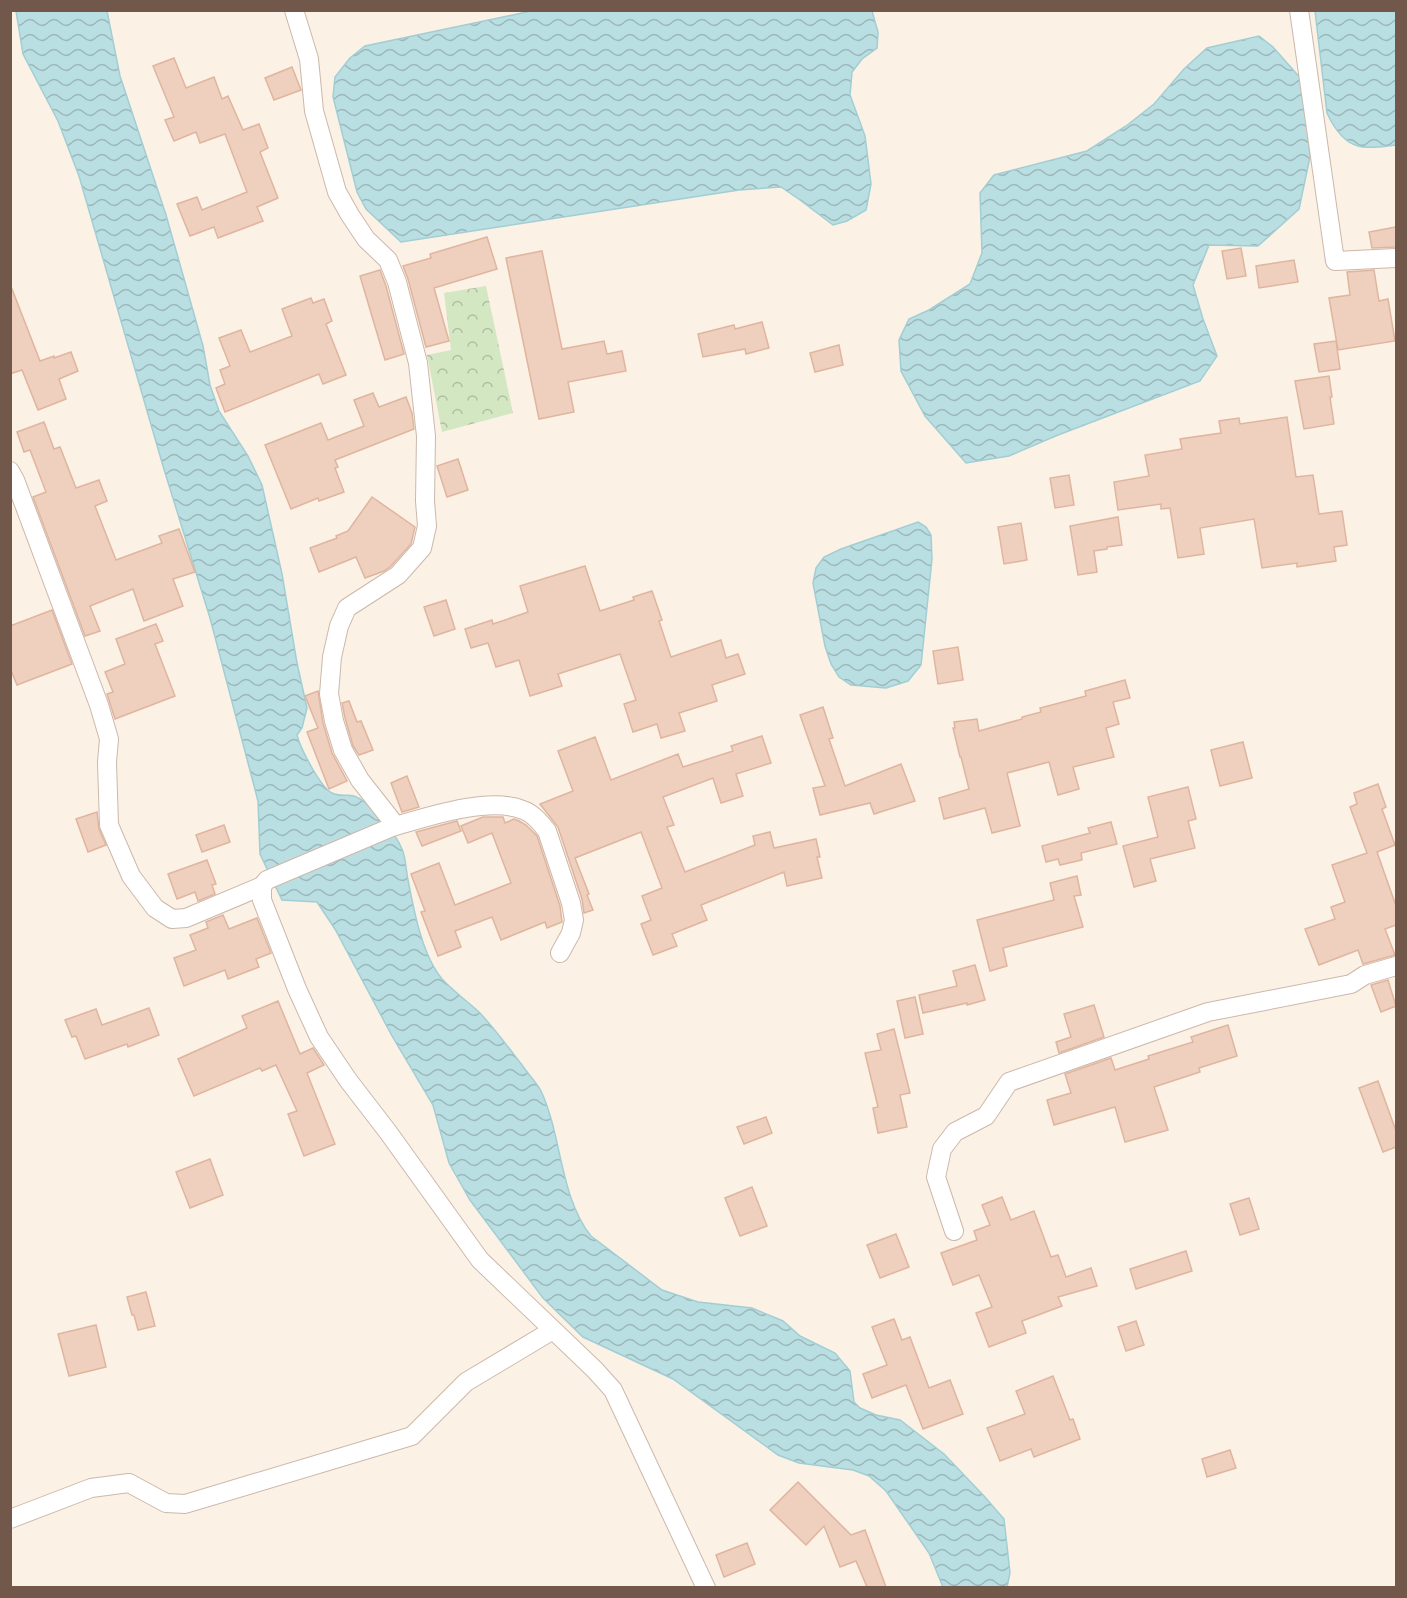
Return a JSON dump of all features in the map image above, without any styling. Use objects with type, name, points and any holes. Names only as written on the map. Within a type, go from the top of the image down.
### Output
[{"type":"street","points":[[294,10],[309,59],[314,111],[337,192],[366,239],[388,260],[397,282],[418,363],[426,436],[427,526],[422,548],[398,575],[347,608],[339,626],[332,657],[329,694],[343,750],[360,780],[393,822],[391,827]]},
{"type":"street","points":[[1299,10],[1335,261],[1396,258]]},
{"type":"street","points":[[10,471],[110,739],[107,762],[109,825],[131,876],[155,908],[172,919],[179,920],[196,915],[391,827],[438,814],[492,804],[526,810],[547,831],[571,903],[574,920],[571,933],[560,953]]},
{"type":"street","points":[[265,883],[262,900],[297,989],[319,1037],[480,1260],[613,1390],[706,1587]]},
{"type":"street","points":[[954,1231],[936,1177],[942,1149],[955,1132],[986,1116],[1009,1082],[1208,1012],[1351,984],[1365,975],[1396,966]]},
{"type":"street","points":[[10,1519],[91,1488],[129,1483],[166,1503],[185,1504],[412,1436],[466,1382],[553,1330]]},
{"type":"green space","points":[[486,286],[513,413],[442,432],[427,355],[451,350],[444,293]]},
{"type":"water","points":[[536,10],[872,11],[878,32],[877,48],[862,59],[852,72],[850,95],[865,136],[871,184],[866,210],[847,221],[833,225],[781,187],[739,190],[401,242],[366,209],[357,192],[333,97],[335,77],[350,58],[365,46]]},
{"type":"water","points":[[16,11],[107,11],[120,76],[166,215],[203,346],[210,385],[219,411],[248,456],[262,485],[282,574],[307,708],[302,728],[297,735],[299,741],[306,758],[327,790],[335,794],[354,796],[367,804],[399,843],[404,856],[416,919],[429,958],[442,979],[479,1012],[537,1084],[548,1109],[567,1185],[581,1221],[591,1236],[662,1290],[698,1302],[752,1308],[783,1321],[800,1336],[835,1353],[850,1371],[854,1402],[860,1408],[876,1415],[900,1420],[944,1454],[1004,1519],[1010,1573],[1007,1587],[943,1587],[929,1553],[886,1491],[869,1476],[853,1470],[799,1463],[778,1455],[673,1379],[583,1337],[543,1298],[470,1200],[449,1163],[433,1105],[392,1036],[335,929],[317,902],[282,900],[260,854],[258,801],[210,618],[163,466],[79,176],[58,121],[23,54]]},
{"type":"water","points":[[1315,11],[1396,11],[1396,145],[1358,146],[1343,137],[1332,123],[1327,113]]},
{"type":"water","points":[[1259,36],[1273,47],[1303,81],[1310,157],[1299,209],[1258,246],[1209,245],[1193,285],[1217,356],[1200,381],[1009,456],[966,463],[925,416],[901,371],[899,340],[909,319],[929,310],[970,284],[982,253],[980,193],[994,175],[1087,151],[1126,126],[1154,104],[1184,69],[1207,48]]},
{"type":"water","points":[[918,522],[926,527],[931,535],[932,559],[921,665],[908,681],[886,688],[851,685],[839,677],[831,664],[825,646],[813,583],[816,568],[824,557],[841,549]]},
{"type":"building","points":[[174,58],[186,88],[214,77],[222,99],[228,96],[243,130],[259,124],[268,148],[260,152],[278,198],[257,207],[263,221],[218,238],[214,227],[190,236],[177,204],[197,197],[202,210],[247,192],[225,134],[200,143],[196,132],[174,141],[165,120],[174,117],[153,66]]},
{"type":"building","points":[[292,67],[301,90],[274,100],[265,78]]},
{"type":"building","points":[[1396,227],[1396,247],[1372,248],[1369,232]]},
{"type":"building","points":[[487,237],[497,269],[434,288],[449,341],[426,347],[403,266],[431,258],[430,254]]},
{"type":"building","points":[[1241,248],[1246,276],[1227,279],[1222,251]]},
{"type":"building","points":[[542,251],[562,349],[604,341],[607,354],[622,351],[626,371],[568,382],[574,412],[539,419],[506,258]]},
{"type":"building","points":[[1294,260],[1298,282],[1259,288],[1256,266]]},
{"type":"building","points":[[380,270],[404,354],[385,360],[360,276]]},
{"type":"building","points":[[1374,270],[1379,301],[1388,299],[1395,341],[1338,350],[1329,298],[1350,295],[1347,272]]},
{"type":"building","points":[[10,289],[12,289],[40,361],[71,352],[78,371],[59,379],[66,399],[38,410],[22,370],[10,374]]},
{"type":"building","points":[[311,298],[313,303],[324,299],[332,321],[326,324],[346,375],[323,384],[319,374],[225,412],[216,388],[225,384],[220,370],[230,366],[219,338],[241,330],[250,352],[292,336],[282,309]]},
{"type":"building","points":[[762,322],[769,348],[746,354],[745,349],[703,357],[698,334],[734,325],[735,329]]},
{"type":"building","points":[[1336,341],[1340,369],[1319,372],[1314,344]]},
{"type":"building","points":[[839,345],[843,365],[815,372],[810,353]]},
{"type":"building","points":[[1329,376],[1334,424],[1304,429],[1295,381]]},
{"type":"building","points":[[373,393],[379,407],[406,397],[412,413],[414,429],[335,460],[338,467],[335,468],[344,492],[319,501],[318,498],[291,509],[265,445],[321,423],[328,440],[364,426],[354,400]]},
{"type":"building","points":[[1287,417],[1296,477],[1313,475],[1319,514],[1342,511],[1347,545],[1334,547],[1336,561],[1297,567],[1297,563],[1262,568],[1254,519],[1200,528],[1204,554],[1178,558],[1170,508],[1161,509],[1161,504],[1118,510],[1114,482],[1149,476],[1145,455],[1182,449],[1180,439],[1221,433],[1219,421],[1239,418],[1240,424]]},
{"type":"building","points":[[44,422],[54,449],[60,447],[76,488],[99,480],[107,501],[95,506],[116,560],[162,543],[159,536],[179,529],[195,572],[173,579],[183,606],[144,621],[133,589],[90,606],[100,631],[85,636],[33,497],[46,492],[30,450],[24,452],[17,432]]},
{"type":"building","points":[[458,459],[468,490],[447,497],[437,466]]},
{"type":"building","points":[[1069,475],[1074,505],[1055,508],[1050,478]]},
{"type":"building","points":[[372,497],[415,527],[411,544],[391,566],[365,578],[356,557],[319,572],[310,548],[337,538],[336,536],[348,531]]},
{"type":"building","points":[[1118,517],[1122,545],[1094,551],[1097,572],[1078,575],[1070,526]]},
{"type":"building","points":[[1021,523],[1027,560],[1004,564],[998,527]]},
{"type":"building","points":[[585,566],[600,611],[634,600],[633,597],[652,591],[671,657],[721,640],[726,658],[738,654],[745,674],[712,685],[717,701],[679,713],[685,731],[661,738],[657,724],[633,732],[624,704],[636,700],[620,654],[558,674],[562,686],[530,696],[519,660],[496,667],[488,643],[471,648],[465,629],[492,620],[493,624],[528,612],[520,586]]},
{"type":"building","points":[[446,600],[455,629],[434,636],[424,607]]},
{"type":"building","points":[[52,610],[72,664],[17,685],[10,668],[10,626]]},
{"type":"building","points":[[156,624],[163,641],[155,644],[175,696],[115,719],[107,694],[113,692],[105,672],[125,664],[116,639]]},
{"type":"building","points":[[958,647],[963,680],[938,684],[933,651]]},
{"type":"building","points":[[1125,680],[1130,698],[1113,702],[1119,724],[1106,728],[1114,757],[1073,767],[1079,789],[1058,795],[1049,762],[1007,773],[1020,826],[992,833],[985,808],[944,819],[939,798],[969,789],[953,728],[955,728],[954,722],[977,719],[979,731],[1022,719],[1022,717],[1041,712],[1040,708],[1086,696],[1085,691]]},
{"type":"building","points":[[318,691],[323,723],[332,753],[347,781],[329,789],[307,732],[318,728],[305,696]]},
{"type":"building","points":[[349,701],[357,722],[361,721],[373,750],[359,755],[353,746],[342,703]]},
{"type":"building","points":[[823,707],[833,738],[829,739],[845,786],[901,764],[915,801],[874,814],[870,803],[820,815],[813,788],[825,786],[800,715]]},
{"type":"building","points":[[762,736],[771,763],[736,774],[743,796],[721,803],[713,778],[663,797],[674,825],[667,827],[685,872],[755,845],[753,836],[770,832],[774,848],[816,839],[822,878],[787,886],[784,872],[701,905],[707,920],[672,934],[677,946],[653,955],[641,924],[651,920],[642,896],[662,888],[641,832],[575,858],[593,910],[584,913],[582,899],[558,827],[540,804],[573,791],[558,751],[595,737],[611,780],[678,754],[683,767],[733,751],[731,746]]},
{"type":"building","points":[[1243,742],[1252,778],[1220,786],[1211,750]]},
{"type":"building","points":[[407,776],[419,807],[402,812],[391,783]]},
{"type":"building","points":[[1378,784],[1386,807],[1382,809],[1395,845],[1377,852],[1396,906],[1396,925],[1385,929],[1395,955],[1363,964],[1358,950],[1319,965],[1305,929],[1335,919],[1331,907],[1345,902],[1332,865],[1367,853],[1350,807],[1357,804],[1354,793]]},
{"type":"building","points":[[1188,787],[1196,819],[1188,821],[1195,848],[1150,859],[1156,881],[1134,887],[1123,846],[1158,837],[1148,797]]},
{"type":"building","points":[[97,812],[99,829],[106,845],[88,852],[76,819]]},
{"type":"building","points":[[483,817],[503,817],[505,823],[514,819],[526,825],[537,836],[560,906],[562,922],[547,928],[545,922],[501,940],[492,917],[455,931],[461,947],[438,956],[421,912],[425,911],[411,874],[439,863],[455,905],[511,883],[492,833],[468,843],[461,826]]},
{"type":"building","points":[[457,821],[461,831],[422,846],[416,832]]},
{"type":"building","points":[[1111,822],[1117,844],[1081,853],[1082,860],[1060,865],[1058,859],[1046,862],[1042,846],[1090,833],[1088,828]]},
{"type":"building","points":[[224,825],[230,842],[202,852],[196,835]]},
{"type":"building","points":[[207,860],[216,884],[212,885],[215,894],[198,901],[195,892],[177,899],[168,874]]},
{"type":"building","points":[[1077,876],[1081,895],[1074,896],[1083,927],[1003,948],[1007,966],[990,971],[977,920],[1054,900],[1050,883]]},
{"type":"building","points":[[223,915],[229,929],[257,918],[271,953],[256,959],[259,967],[228,979],[225,970],[184,986],[174,958],[196,950],[190,935],[208,928],[206,922]]},
{"type":"building","points":[[975,965],[985,1000],[923,1013],[919,995],[957,986],[953,971]]},
{"type":"building","points":[[1388,980],[1396,1006],[1381,1012],[1371,985]]},
{"type":"building","points":[[915,997],[923,1034],[905,1038],[897,1001]]},
{"type":"building","points":[[278,1001],[300,1054],[313,1048],[324,1065],[307,1073],[335,1144],[304,1156],[288,1114],[297,1111],[276,1065],[262,1071],[260,1068],[194,1096],[178,1059],[247,1028],[242,1016]]},
{"type":"building","points":[[1094,1005],[1104,1037],[1059,1053],[1056,1042],[1071,1037],[1064,1014]]},
{"type":"building","points":[[149,1008],[159,1035],[128,1047],[127,1044],[85,1059],[76,1036],[72,1037],[65,1020],[96,1009],[102,1025]]},
{"type":"building","points":[[1228,1025],[1237,1056],[1199,1068],[1200,1072],[1154,1087],[1168,1130],[1125,1142],[1115,1107],[1054,1125],[1047,1100],[1071,1093],[1065,1074],[1111,1058],[1115,1070],[1149,1059],[1148,1056],[1193,1042],[1191,1037]]},
{"type":"building","points":[[894,1029],[910,1093],[900,1095],[907,1127],[878,1133],[873,1108],[878,1107],[865,1053],[881,1050],[877,1034]]},
{"type":"building","points":[[1378,1081],[1396,1131],[1396,1147],[1383,1152],[1359,1088]]},
{"type":"building","points":[[766,1117],[772,1133],[744,1144],[737,1127]]},
{"type":"building","points":[[210,1159],[223,1195],[190,1208],[176,1172]]},
{"type":"building","points":[[752,1187],[767,1226],[740,1236],[725,1198]]},
{"type":"building","points":[[1002,1197],[1011,1220],[1034,1211],[1051,1257],[1058,1255],[1066,1277],[1091,1268],[1097,1286],[1058,1297],[1062,1306],[1022,1321],[1026,1333],[989,1347],[976,1313],[992,1307],[979,1275],[953,1285],[941,1253],[977,1240],[974,1231],[990,1225],[982,1205]]},
{"type":"building","points":[[1249,1198],[1259,1229],[1240,1235],[1230,1204]]},
{"type":"building","points":[[896,1234],[909,1267],[880,1278],[867,1245]]},
{"type":"building","points":[[1186,1251],[1192,1271],[1136,1289],[1130,1269]]},
{"type":"building","points":[[146,1292],[155,1326],[138,1330],[127,1297]]},
{"type":"building","points":[[894,1319],[902,1340],[910,1337],[929,1388],[950,1380],[963,1414],[923,1429],[906,1385],[872,1398],[863,1374],[887,1365],[872,1327]]},
{"type":"building","points":[[1136,1321],[1144,1345],[1126,1351],[1118,1327]]},
{"type":"building","points":[[96,1325],[106,1367],[69,1376],[58,1334]]},
{"type":"building","points":[[1053,1376],[1080,1439],[1034,1457],[1031,1449],[1000,1461],[987,1428],[1025,1414],[1016,1391]]},
{"type":"building","points":[[1230,1450],[1236,1468],[1207,1477],[1202,1459]]},
{"type":"building","points":[[798,1482],[851,1535],[865,1530],[886,1587],[867,1587],[856,1561],[840,1567],[824,1526],[806,1545],[770,1510]]},
{"type":"building","points":[[747,1543],[755,1564],[724,1577],[716,1555]]}]
